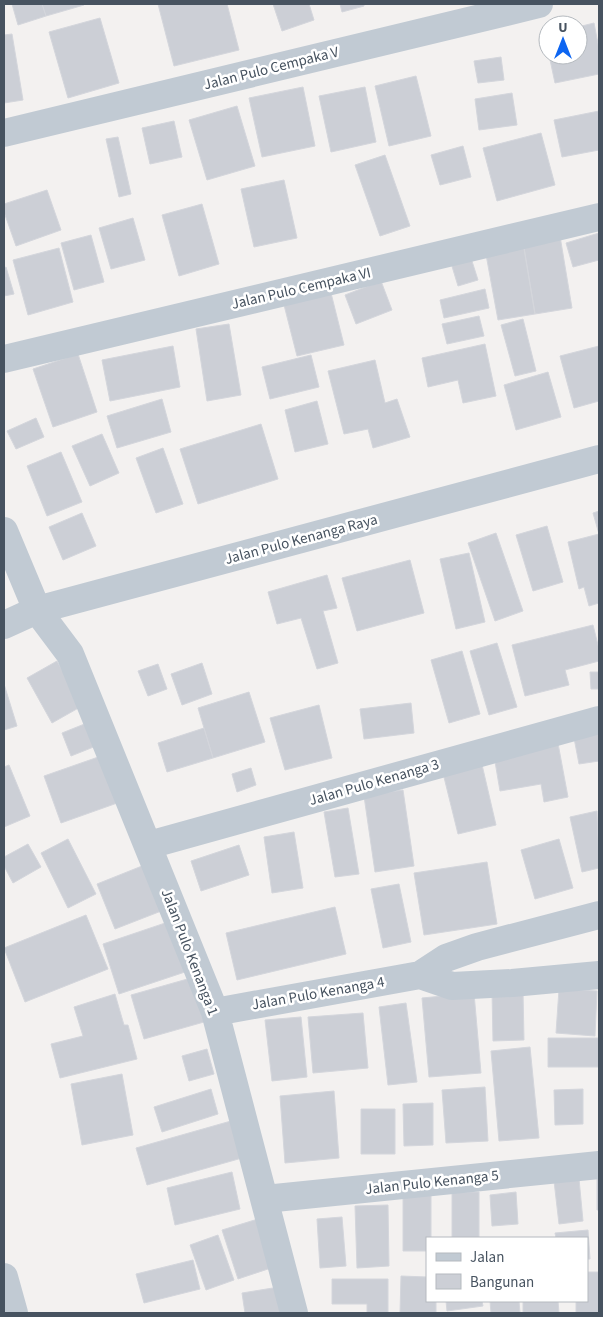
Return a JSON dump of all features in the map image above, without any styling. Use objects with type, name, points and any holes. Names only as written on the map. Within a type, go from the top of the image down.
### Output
[{"type":"street","name":"Jalan Pulo Cempaka V","points":[[4,133],[539,4]]},
{"type":"street","name":"Jalan Pulo Cempaka VI","points":[[4,358],[599,217]]},
{"type":"street","name":"Jalan Pulo Kenanga Raya","points":[[4,625],[37,610],[599,459]]},
{"type":"street","name":"Jalan Pulo Kenanga 1","points":[[4,531],[37,610],[70,654],[215,1012],[294,1313]]},
{"type":"street","name":"Jalan Pulo Kenanga 3","points":[[148,845],[599,720]]},
{"type":"street","name":"Jalan Pulo Kenanga 4","points":[[215,1012],[420,975],[446,958],[477,947],[599,916]]},
{"type":"street","name":"Jalan Pulo Kenanga 4","points":[[420,975],[452,986],[599,975]]},
{"type":"street","name":"Jalan Pulo Kenanga 5","points":[[265,1199],[599,1166]]},
{"type":"street","points":[[4,1277],[14,1313]]},
{"type":"building","points":[[12,4],[42,4],[46,16],[18,25]]},
{"type":"building","points":[[42,4],[84,4],[84,5],[46,16]]},
{"type":"building","points":[[158,4],[227,4],[239,50],[174,66]]},
{"type":"building","points":[[273,4],[309,4],[314,20],[282,31]]},
{"type":"building","points":[[340,4],[364,4],[364,6],[342,12]]},
{"type":"building","points":[[100,18],[119,83],[68,98],[49,32]]},
{"type":"building","points":[[594,23],[599,49],[599,74],[555,83],[551,65],[588,65],[588,24]]},
{"type":"building","points":[[12,34],[23,100],[4,103],[4,35]]},
{"type":"building","points":[[501,57],[504,80],[478,83],[474,61]]},
{"type":"building","points":[[416,76],[431,136],[389,146],[375,86]]},
{"type":"building","points":[[303,87],[315,146],[262,157],[249,98]]},
{"type":"building","points":[[365,87],[376,142],[331,152],[319,96]]},
{"type":"building","points":[[512,93],[517,125],[479,130],[475,99]]},
{"type":"building","points":[[237,106],[255,166],[207,180],[189,120]]},
{"type":"building","points":[[599,111],[599,150],[562,157],[554,120]]},
{"type":"building","points":[[174,121],[182,157],[150,164],[142,128]]},
{"type":"building","points":[[541,133],[555,185],[497,201],[483,148]]},
{"type":"building","points":[[118,137],[131,194],[119,197],[106,139]]},
{"type":"building","points":[[463,146],[471,177],[440,185],[431,155]]},
{"type":"building","points":[[385,155],[410,226],[380,236],[355,165]]},
{"type":"building","points":[[284,180],[297,238],[254,247],[241,189]]},
{"type":"building","points":[[47,190],[61,230],[16,246],[4,212],[4,204]]},
{"type":"building","points":[[202,204],[219,264],[179,276],[162,215]]},
{"type":"building","points":[[133,218],[145,260],[111,269],[99,228]]},
{"type":"building","points":[[599,233],[599,260],[573,267],[566,243]]},
{"type":"building","points":[[91,235],[104,282],[74,290],[61,243]]},
{"type":"building","points":[[560,236],[572,308],[535,314],[523,242]]},
{"type":"building","points":[[523,242],[535,314],[498,320],[485,249]]},
{"type":"building","points":[[59,248],[73,302],[28,315],[13,260]]},
{"type":"building","points":[[471,258],[478,280],[458,286],[451,263]]},
{"type":"building","points":[[6,267],[14,294],[4,296],[4,268]]},
{"type":"building","points":[[381,281],[392,310],[356,324],[345,295]]},
{"type":"building","points":[[330,289],[344,345],[297,356],[283,301]]},
{"type":"building","points":[[485,289],[489,308],[444,318],[440,300]]},
{"type":"building","points":[[479,316],[484,336],[447,344],[442,324]]},
{"type":"building","points":[[523,319],[536,371],[515,376],[501,325]]},
{"type":"building","points":[[229,324],[241,395],[207,401],[196,329]]},
{"type":"building","points":[[485,344],[496,396],[463,403],[458,380],[428,387],[422,358]]},
{"type":"building","points":[[173,346],[180,387],[110,401],[102,360]]},
{"type":"building","points":[[599,346],[599,401],[574,408],[560,356]]},
{"type":"building","points":[[78,354],[97,412],[53,427],[33,369]]},
{"type":"building","points":[[311,355],[319,387],[270,399],[262,367]]},
{"type":"building","points":[[375,360],[385,403],[397,399],[410,437],[373,448],[368,429],[344,434],[328,371]]},
{"type":"building","points":[[548,372],[561,417],[516,430],[504,385]]},
{"type":"building","points":[[162,399],[171,432],[117,448],[107,416]]},
{"type":"building","points":[[317,401],[328,444],[295,452],[285,410]]},
{"type":"building","points":[[36,418],[44,437],[16,449],[7,431]]},
{"type":"building","points":[[261,424],[278,479],[198,504],[180,449]]},
{"type":"building","points":[[102,434],[119,473],[90,486],[72,446]]},
{"type":"building","points":[[163,448],[183,504],[156,513],[136,458]]},
{"type":"building","points":[[61,452],[82,502],[47,516],[27,466]]},
{"type":"building","points":[[599,511],[599,534],[593,513]]},
{"type":"building","points":[[82,513],[96,546],[63,560],[49,527]]},
{"type":"building","points":[[547,526],[563,582],[533,591],[516,535]]},
{"type":"building","points":[[496,533],[523,611],[495,621],[468,543]]},
{"type":"building","points":[[599,534],[599,603],[589,606],[584,587],[579,589],[568,542]]},
{"type":"building","points":[[469,553],[485,622],[456,629],[440,559]]},
{"type":"building","points":[[410,560],[424,613],[357,631],[342,578]]},
{"type":"building","points":[[327,575],[337,608],[323,611],[338,663],[317,669],[301,618],[277,624],[268,592]]},
{"type":"building","points":[[593,625],[599,649],[599,661],[565,670],[569,685],[525,696],[512,645]]},
{"type":"building","points":[[497,643],[517,707],[489,715],[470,651]]},
{"type":"building","points":[[462,651],[480,714],[449,723],[431,660]]},
{"type":"building","points":[[57,661],[82,706],[52,723],[27,678]]},
{"type":"building","points":[[202,663],[212,694],[182,705],[171,674]]},
{"type":"building","points":[[158,664],[167,689],[148,696],[138,671]]},
{"type":"building","points":[[590,672],[599,672],[599,689],[591,689]]},
{"type":"building","points":[[4,684],[17,726],[4,730]]},
{"type":"building","points":[[249,692],[265,742],[213,758],[198,708]]},
{"type":"building","points":[[411,703],[414,733],[364,739],[360,709]]},
{"type":"building","points":[[319,705],[332,758],[285,770],[270,718]]},
{"type":"building","points":[[92,721],[101,744],[71,756],[62,733]]},
{"type":"building","points":[[204,728],[213,758],[167,772],[158,743]]},
{"type":"building","points":[[599,734],[599,761],[579,764],[574,738]]},
{"type":"building","points":[[557,738],[568,797],[544,802],[541,784],[500,791],[493,750]]},
{"type":"building","points":[[104,755],[120,802],[61,823],[44,776]]},
{"type":"building","points":[[480,756],[496,825],[458,834],[441,765]]},
{"type":"building","points":[[9,765],[30,816],[4,827],[4,767]]},
{"type":"building","points":[[251,768],[256,785],[237,792],[232,774]]},
{"type":"building","points":[[403,790],[414,866],[375,872],[364,796]]},
{"type":"building","points":[[348,808],[359,874],[335,877],[324,812]]},
{"type":"building","points":[[597,811],[599,868],[582,872],[570,817]]},
{"type":"building","points":[[294,832],[303,888],[272,893],[264,837]]},
{"type":"building","points":[[68,839],[96,894],[68,908],[41,853]]},
{"type":"building","points":[[559,839],[573,888],[535,899],[521,850]]},
{"type":"building","points":[[28,844],[41,867],[13,883],[4,866],[4,857]]},
{"type":"building","points":[[239,845],[249,875],[201,891],[191,861]]},
{"type":"building","points":[[152,862],[169,908],[115,929],[97,884]]},
{"type":"building","points":[[487,862],[497,924],[424,935],[414,873]]},
{"type":"building","points":[[399,884],[411,942],[383,948],[371,889]]},
{"type":"building","points":[[335,907],[346,954],[237,980],[226,933]]},
{"type":"building","points":[[86,915],[108,969],[25,1002],[4,948]]},
{"type":"building","points":[[177,919],[194,969],[119,994],[103,944]]},
{"type":"building","points":[[198,976],[211,1020],[144,1039],[131,995]]},
{"type":"building","points":[[559,989],[597,991],[595,1036],[556,1033]]},
{"type":"building","points":[[523,991],[524,1040],[493,1041],[492,992]]},
{"type":"building","points":[[474,993],[481,1073],[429,1077],[422,998]]},
{"type":"building","points":[[115,994],[124,1025],[128,1025],[137,1059],[60,1078],[51,1044],[83,1036],[74,1007]]},
{"type":"building","points":[[406,1003],[417,1082],[388,1085],[379,1007]]},
{"type":"building","points":[[363,1013],[368,1068],[313,1073],[308,1017]]},
{"type":"building","points":[[301,1017],[307,1077],[272,1081],[265,1020]]},
{"type":"building","points":[[548,1038],[599,1038],[599,1067],[548,1067]]},
{"type":"building","points":[[530,1047],[539,1138],[499,1141],[491,1051]]},
{"type":"building","points":[[207,1049],[214,1074],[189,1081],[182,1056]]},
{"type":"building","points":[[122,1074],[133,1135],[82,1145],[71,1084]]},
{"type":"building","points":[[485,1087],[488,1141],[446,1143],[442,1090]]},
{"type":"building","points":[[211,1089],[218,1114],[162,1132],[154,1107]]},
{"type":"building","points":[[583,1089],[583,1124],[555,1125],[554,1090]]},
{"type":"building","points":[[334,1091],[339,1158],[285,1163],[280,1096]]},
{"type":"building","points":[[433,1103],[433,1145],[404,1146],[403,1104]]},
{"type":"building","points":[[361,1109],[395,1109],[395,1154],[361,1154]]},
{"type":"building","points":[[238,1119],[249,1156],[147,1185],[136,1148]]},
{"type":"building","points":[[232,1172],[240,1209],[175,1225],[167,1188]]},
{"type":"building","points":[[597,1175],[599,1175],[599,1210],[597,1210]]},
{"type":"building","points":[[579,1179],[583,1221],[559,1224],[554,1181]]},
{"type":"building","points":[[452,1192],[479,1192],[479,1237],[452,1237]]},
{"type":"building","points":[[516,1192],[518,1224],[492,1226],[490,1195]]},
{"type":"building","points":[[403,1195],[431,1195],[431,1237],[426,1237],[426,1251],[403,1251]]},
{"type":"building","points":[[388,1205],[389,1266],[357,1268],[355,1206]]},
{"type":"building","points":[[342,1217],[346,1266],[320,1268],[317,1219]]},
{"type":"building","points":[[258,1219],[274,1267],[238,1279],[222,1230]]},
{"type":"building","points":[[588,1230],[590,1259],[588,1259],[588,1237],[556,1237],[555,1233]]},
{"type":"building","points":[[218,1235],[234,1280],[206,1290],[190,1245]]},
{"type":"building","points":[[193,1260],[200,1289],[144,1303],[136,1274]]},
{"type":"building","points":[[588,1272],[599,1272],[599,1313],[576,1313],[576,1302],[588,1302]]},
{"type":"building","points":[[401,1276],[426,1277],[426,1302],[436,1302],[436,1313],[400,1313]]},
{"type":"building","points":[[332,1279],[388,1279],[388,1313],[367,1313],[367,1304],[332,1304]]},
{"type":"building","points":[[279,1287],[283,1313],[245,1313],[242,1293]]},
{"type":"building","points":[[446,1302],[482,1302],[483,1306],[447,1311]]},
{"type":"building","points":[[490,1302],[519,1302],[520,1313],[491,1313]]},
{"type":"building","points":[[523,1302],[558,1302],[559,1313],[523,1313]]}]
